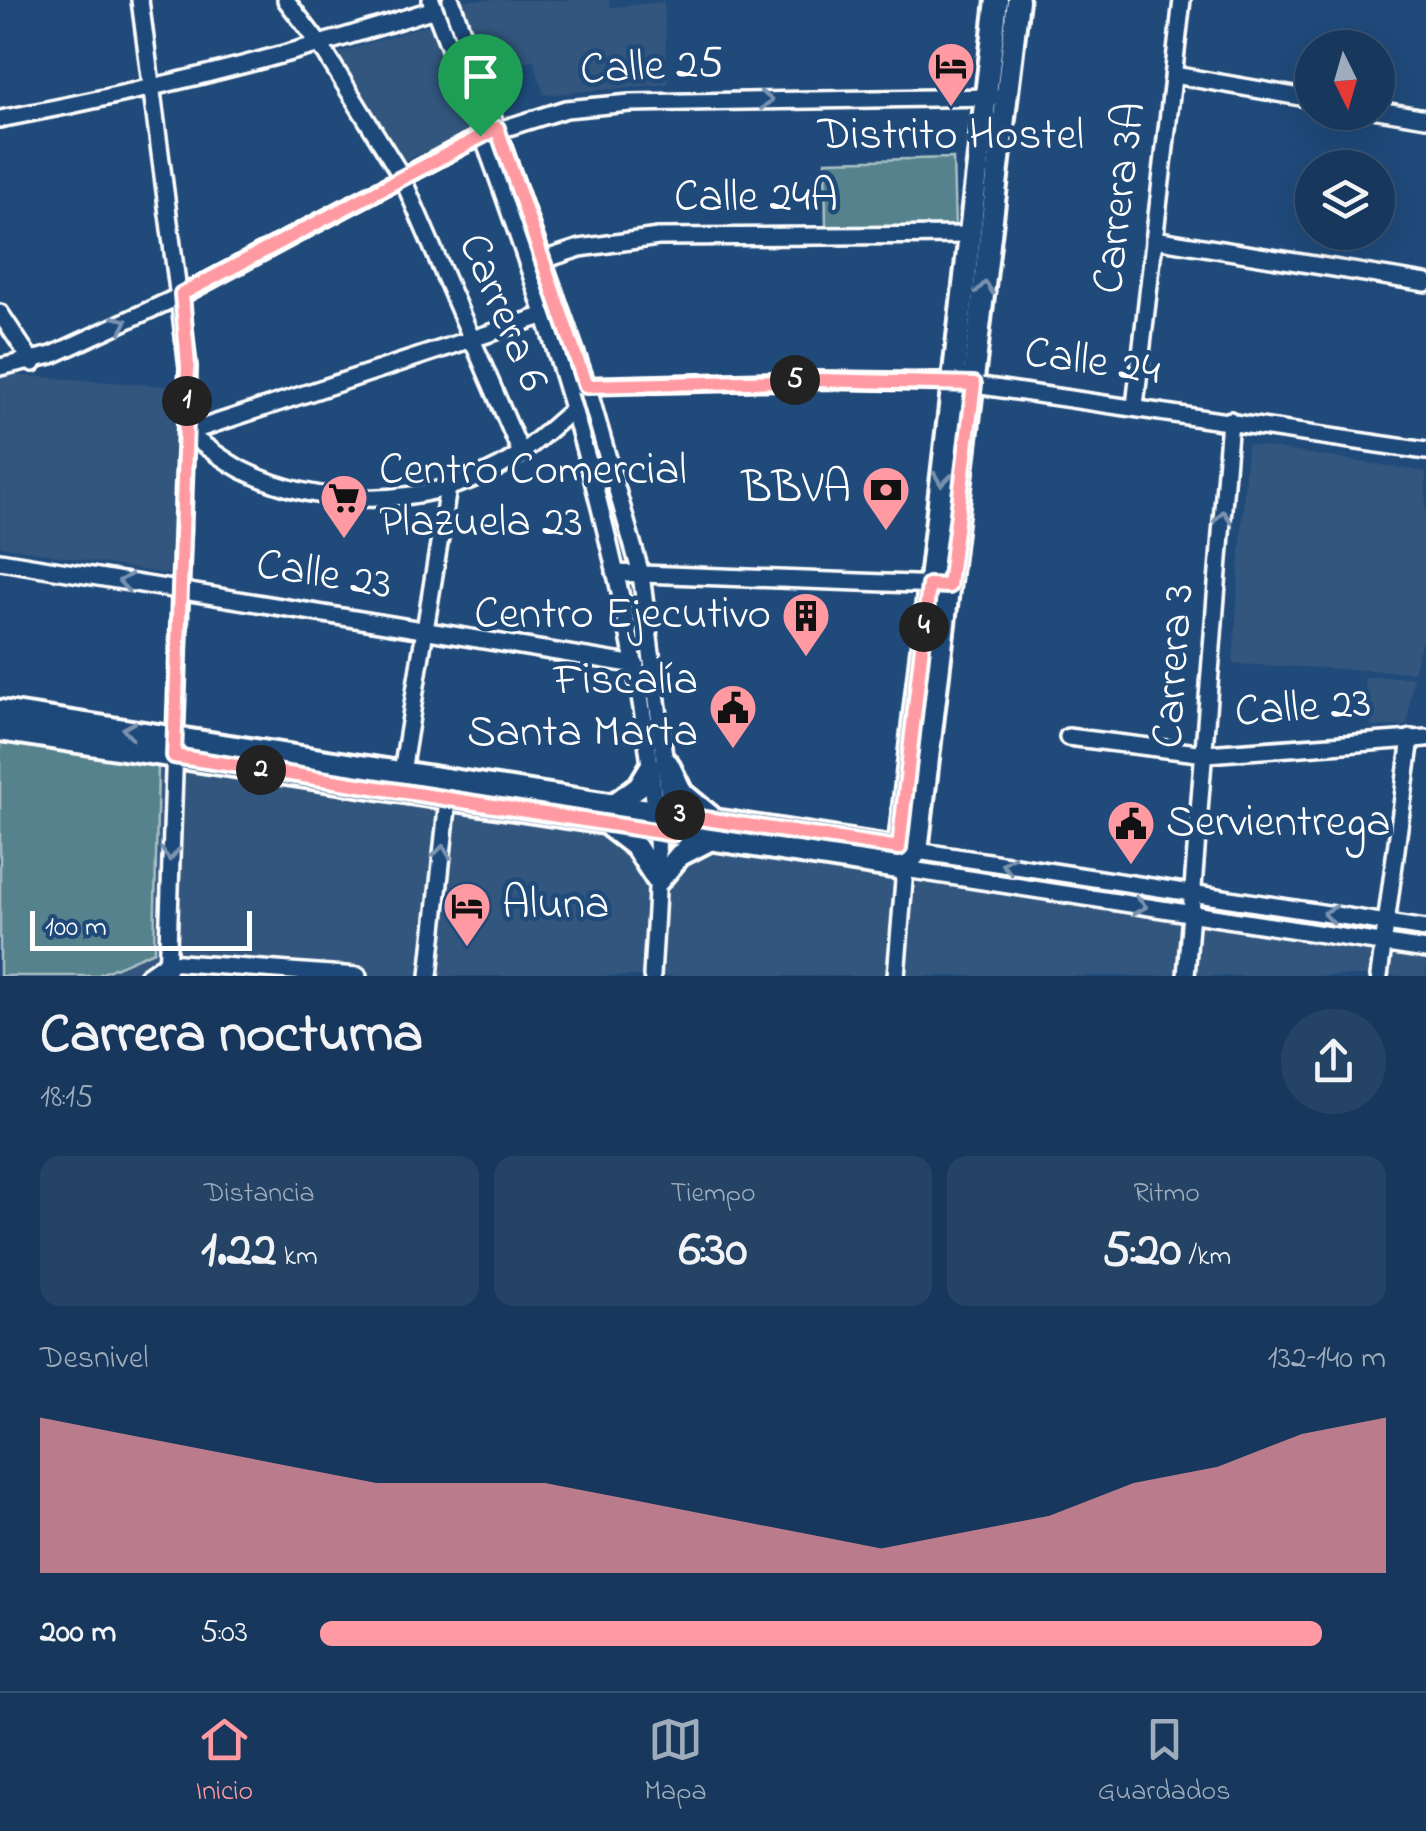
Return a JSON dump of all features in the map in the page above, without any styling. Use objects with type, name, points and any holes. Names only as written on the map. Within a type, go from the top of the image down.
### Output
[{"type":"main road","points":[[0,711],[448,798],[609,814],[716,830],[905,869],[997,97],[997,0]]},
{"type":"main road","points":[[964,383],[972,235],[1018,0]]},
{"type":"main road","points":[[0,730],[402,772],[609,814],[658,881],[680,854],[716,830],[908,849]]},
{"type":"main road","points":[[609,814],[659,766],[716,830]]},
{"type":"street","points":[[140,0],[182,294],[188,366],[167,969]]},
{"type":"street","name":"Carrera 6","points":[[286,0],[321,46],[402,177],[521,453]]},
{"type":"street","points":[[451,0],[586,386],[641,574],[664,822],[652,976]]},
{"type":"street","name":"Carrera 3A","points":[[1135,406],[1182,0]]},
{"type":"street","points":[[0,119],[151,90],[321,46],[433,4],[566,388],[659,766]]},
{"type":"street","points":[[1174,75],[1295,96]]},
{"type":"street","name":"Calle 25","points":[[0,367],[32,363],[182,294],[497,128],[566,110],[630,102],[997,97]]},
{"type":"street","points":[[1395,113],[1426,118]]},
{"type":"street","name":"Calle 24A","points":[[544,260],[580,248],[658,237],[972,235]]},
{"type":"street","points":[[1154,239],[1426,283]]},
{"type":"street","points":[[0,313],[32,363]]},
{"type":"street","points":[[186,432],[542,316]]},
{"type":"street","name":"Calle 24","points":[[566,388],[964,383],[1426,451]]},
{"type":"street","points":[[186,432],[244,471],[310,494],[379,499],[448,488],[521,453],[572,410]]},
{"type":"street","name":"Carrera 3","points":[[1186,976],[1196,894],[1230,420]]},
{"type":"street","points":[[402,772],[448,488]]},
{"type":"street","name":"Calle 23","points":[[0,561],[636,665]]},
{"type":"street","points":[[614,573],[939,585]]},
{"type":"street","name":"Calle 23","points":[[1068,737],[1206,754],[1419,738]]},
{"type":"street","points":[[1379,976],[1419,738]]},
{"type":"street","points":[[429,976],[448,798]]},
{"type":"street","points":[[908,849],[1426,929]]},
{"type":"street","points":[[896,976],[905,869],[1426,950]]},
{"type":"street","points":[[147,976],[167,969],[358,976]]},
{"type":"shaded area","points":[[457,0],[609,0],[610,7],[664,2],[668,84],[544,95],[534,60],[518,64],[512,45],[481,55]]},
{"type":"shaded area","points":[[436,22],[475,131],[400,162],[335,54]]},
{"type":"shaded area","points":[[0,374],[180,387],[172,575],[0,546]]},
{"type":"shaded area","points":[[1247,444],[1426,472],[1426,626],[1413,672],[1233,664]]},
{"type":"shaded area","points":[[1364,677],[1413,677],[1407,726],[1371,727]]},
{"type":"shaded area","points":[[0,712],[1426,928],[1426,976],[0,976]]},
{"type":"green space","points":[[953,158],[955,227],[826,230],[825,161]]},
{"type":"green space","points":[[0,742],[158,765],[154,951],[96,976],[0,976]]},
{"type":"place","name":"Distrito Hostel","points":[[951,108]]},
{"type":"place","name":"BBVA","points":[[886,532]]},
{"type":"place","name":"Centro Comercial Plazuela 23","points":[[344,540]]},
{"type":"place","name":"Centro Ejecutivo","points":[[806,658]]},
{"type":"place","name":"Fiscalía Santa Marta","points":[[733,750]]},
{"type":"place","name":"Servientrega","points":[[1131,866]]},
{"type":"place","name":"Aluna","points":[[467,948]]},
{"type":"route","points":[[497,128],[586,386],[819,380],[974,384],[949,586],[929,585],[899,848],[672,814],[673,834],[174,756],[188,366],[182,294],[480,136],[497,128]]}]
